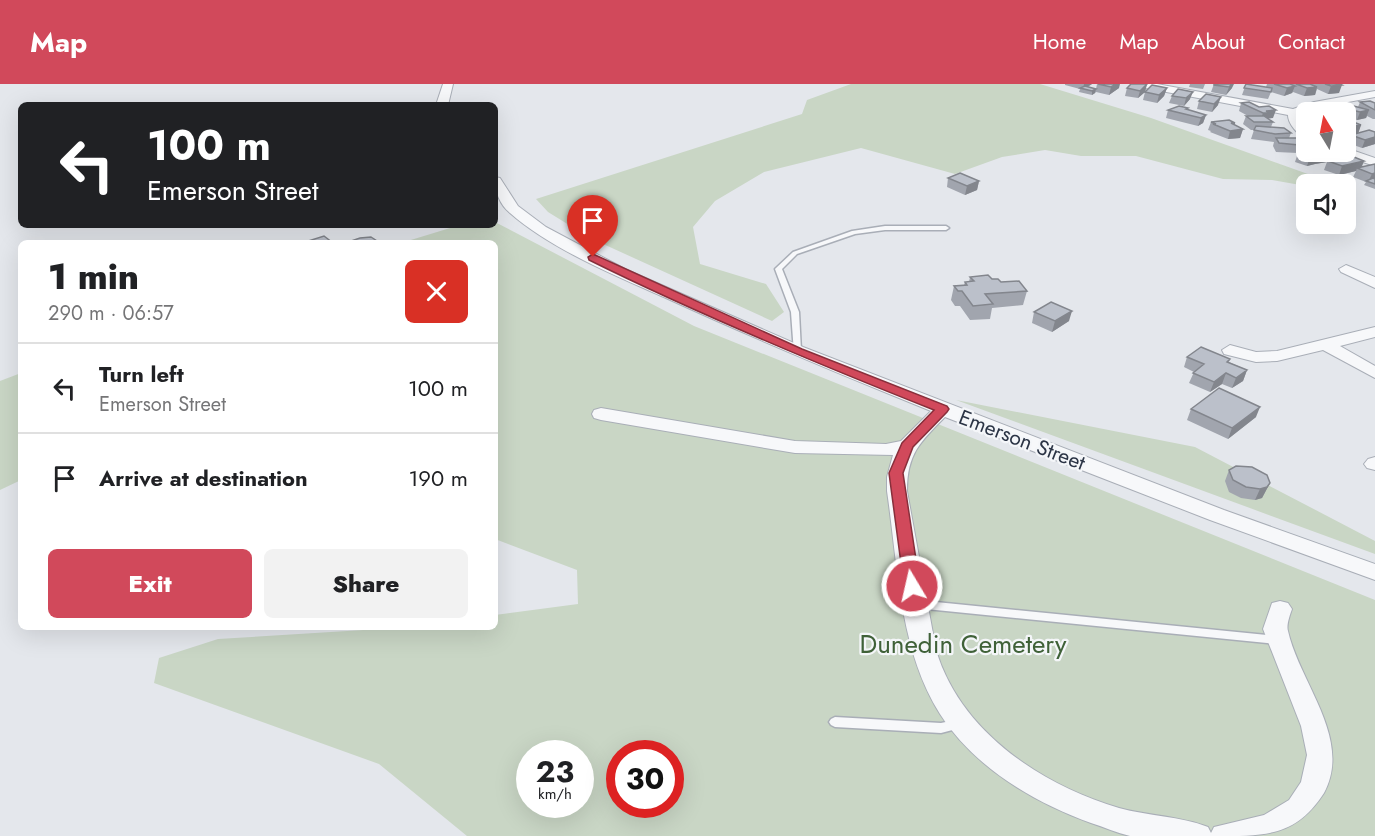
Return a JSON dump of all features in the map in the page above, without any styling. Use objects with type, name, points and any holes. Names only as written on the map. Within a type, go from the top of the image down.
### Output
[{"type":"street","points":[[443,102],[448,84]]},
{"type":"street","points":[[1140,84],[1294,113],[1315,105],[1375,93]]},
{"type":"street","points":[[1294,113],[1296,125]]},
{"type":"street","points":[[1356,156],[1375,162]]},
{"type":"street","name":"Emerson Street","points":[[498,186],[513,209],[549,234],[648,285],[797,351],[1217,515],[1375,572]]},
{"type":"street","points":[[1346,269],[1375,283]]},
{"type":"street","points":[[1230,350],[1266,358],[1375,332]]},
{"type":"street","points":[[1327,345],[1375,373]]},
{"type":"street","points":[[943,409],[906,446],[896,473],[914,604],[930,672],[962,724],[1012,769],[1036,785],[1086,810],[1120,822],[1159,832],[1198,836]]},
{"type":"street","points":[[601,414],[795,447],[886,450],[906,446]]},
{"type":"street","points":[[1224,836],[1235,836],[1271,826],[1299,809],[1314,785],[1320,755],[1314,726],[1275,629],[1281,609]]},
{"type":"lane","points":[[797,351],[795,312],[778,269],[795,253],[854,232],[885,228],[946,228]]},
{"type":"lane","points":[[914,604],[1278,640]]},
{"type":"lane","points":[[835,722],[941,728],[962,724]]},
{"type":"green space","points":[[851,84],[1040,84],[1151,118],[1308,174],[1296,174],[1296,184],[1272,180],[1223,179],[1136,156],[1081,156],[1045,150],[1002,157],[955,174],[861,148],[764,172],[715,201],[693,227],[700,264],[766,284],[784,312],[772,321],[590,238],[548,212],[536,199],[802,114],[807,100]]},
{"type":"green space","name":"Dunedin Cemetery","points":[[498,224],[694,326],[1375,600],[1375,836],[467,836],[379,764],[154,683],[159,658],[218,639],[364,630],[498,630],[498,615],[578,604],[577,570],[498,540],[498,240],[411,240],[450,228],[498,228]]},
{"type":"green space","points":[[18,374],[18,481],[0,490],[0,381]]},
{"type":"green space","points":[[956,400],[1195,447],[1375,541],[1375,554]]},
{"type":"building","points":[[1098,84],[1116,84],[1111,87]]},
{"type":"building","points":[[1131,84],[1147,84],[1140,91],[1127,88]]},
{"type":"building","points":[[1214,84],[1232,84],[1229,87]]},
{"type":"building","points":[[1246,84],[1272,88],[1271,92],[1244,88]]},
{"type":"building","points":[[1274,84],[1290,84],[1295,86],[1287,88]]},
{"type":"building","points":[[1296,84],[1310,84],[1317,87],[1307,88]]},
{"type":"building","points":[[1152,85],[1167,88],[1159,95],[1145,92]]},
{"type":"building","points":[[1085,86],[1096,89],[1092,91],[1080,88]]},
{"type":"building","points":[[1178,89],[1193,92],[1186,98],[1172,96]]},
{"type":"building","points":[[1206,94],[1221,97],[1214,104],[1199,101]]},
{"type":"building","points":[[1249,102],[1259,107],[1269,106],[1276,110],[1263,113],[1241,103]]},
{"type":"building","points":[[1360,102],[1375,103],[1375,110]]},
{"type":"building","points":[[1179,106],[1206,115],[1201,118],[1168,110]]},
{"type":"building","points":[[1356,107],[1369,110],[1356,111]]},
{"type":"building","points":[[1246,116],[1264,116],[1273,122],[1254,122]]},
{"type":"building","points":[[1229,120],[1243,129],[1230,131],[1211,122]]},
{"type":"building","points":[[1256,126],[1284,128],[1291,133],[1275,134],[1254,130]]},
{"type":"building","points":[[1369,130],[1375,132],[1375,137],[1365,140],[1356,137],[1356,134]]},
{"type":"building","points":[[1276,138],[1296,138],[1296,145],[1279,143]]},
{"type":"building","points":[[1356,158],[1364,161],[1342,166],[1331,162],[1356,162]]},
{"type":"building","points":[[1375,164],[1375,173],[1372,174],[1357,168]]},
{"type":"building","points":[[960,173],[979,181],[967,186],[948,178]]},
{"type":"building","points":[[1373,178],[1375,184],[1366,181]]},
{"type":"building","points":[[324,236],[329,240],[311,240]]},
{"type":"building","points":[[371,237],[376,240],[354,240]]},
{"type":"building","points":[[988,275],[1001,282],[1019,281],[1027,291],[985,294],[993,304],[973,306],[962,291],[958,291],[954,286],[967,285],[965,282],[974,281],[970,277]]},
{"type":"building","points":[[1051,302],[1072,311],[1055,321],[1034,312]]},
{"type":"building","points":[[1201,347],[1230,359],[1227,362],[1247,370],[1236,378],[1226,373],[1214,382],[1193,373],[1204,364],[1187,357]]},
{"type":"building","points":[[1219,388],[1260,407],[1232,428],[1191,409]]},
{"type":"building","points":[[1236,466],[1252,467],[1267,475],[1270,483],[1267,487],[1260,489],[1246,487],[1233,480],[1229,470]]},
{"type":"route","points":[[593,257],[648,285],[797,351],[943,409],[906,446],[896,473],[912,586]]}]
